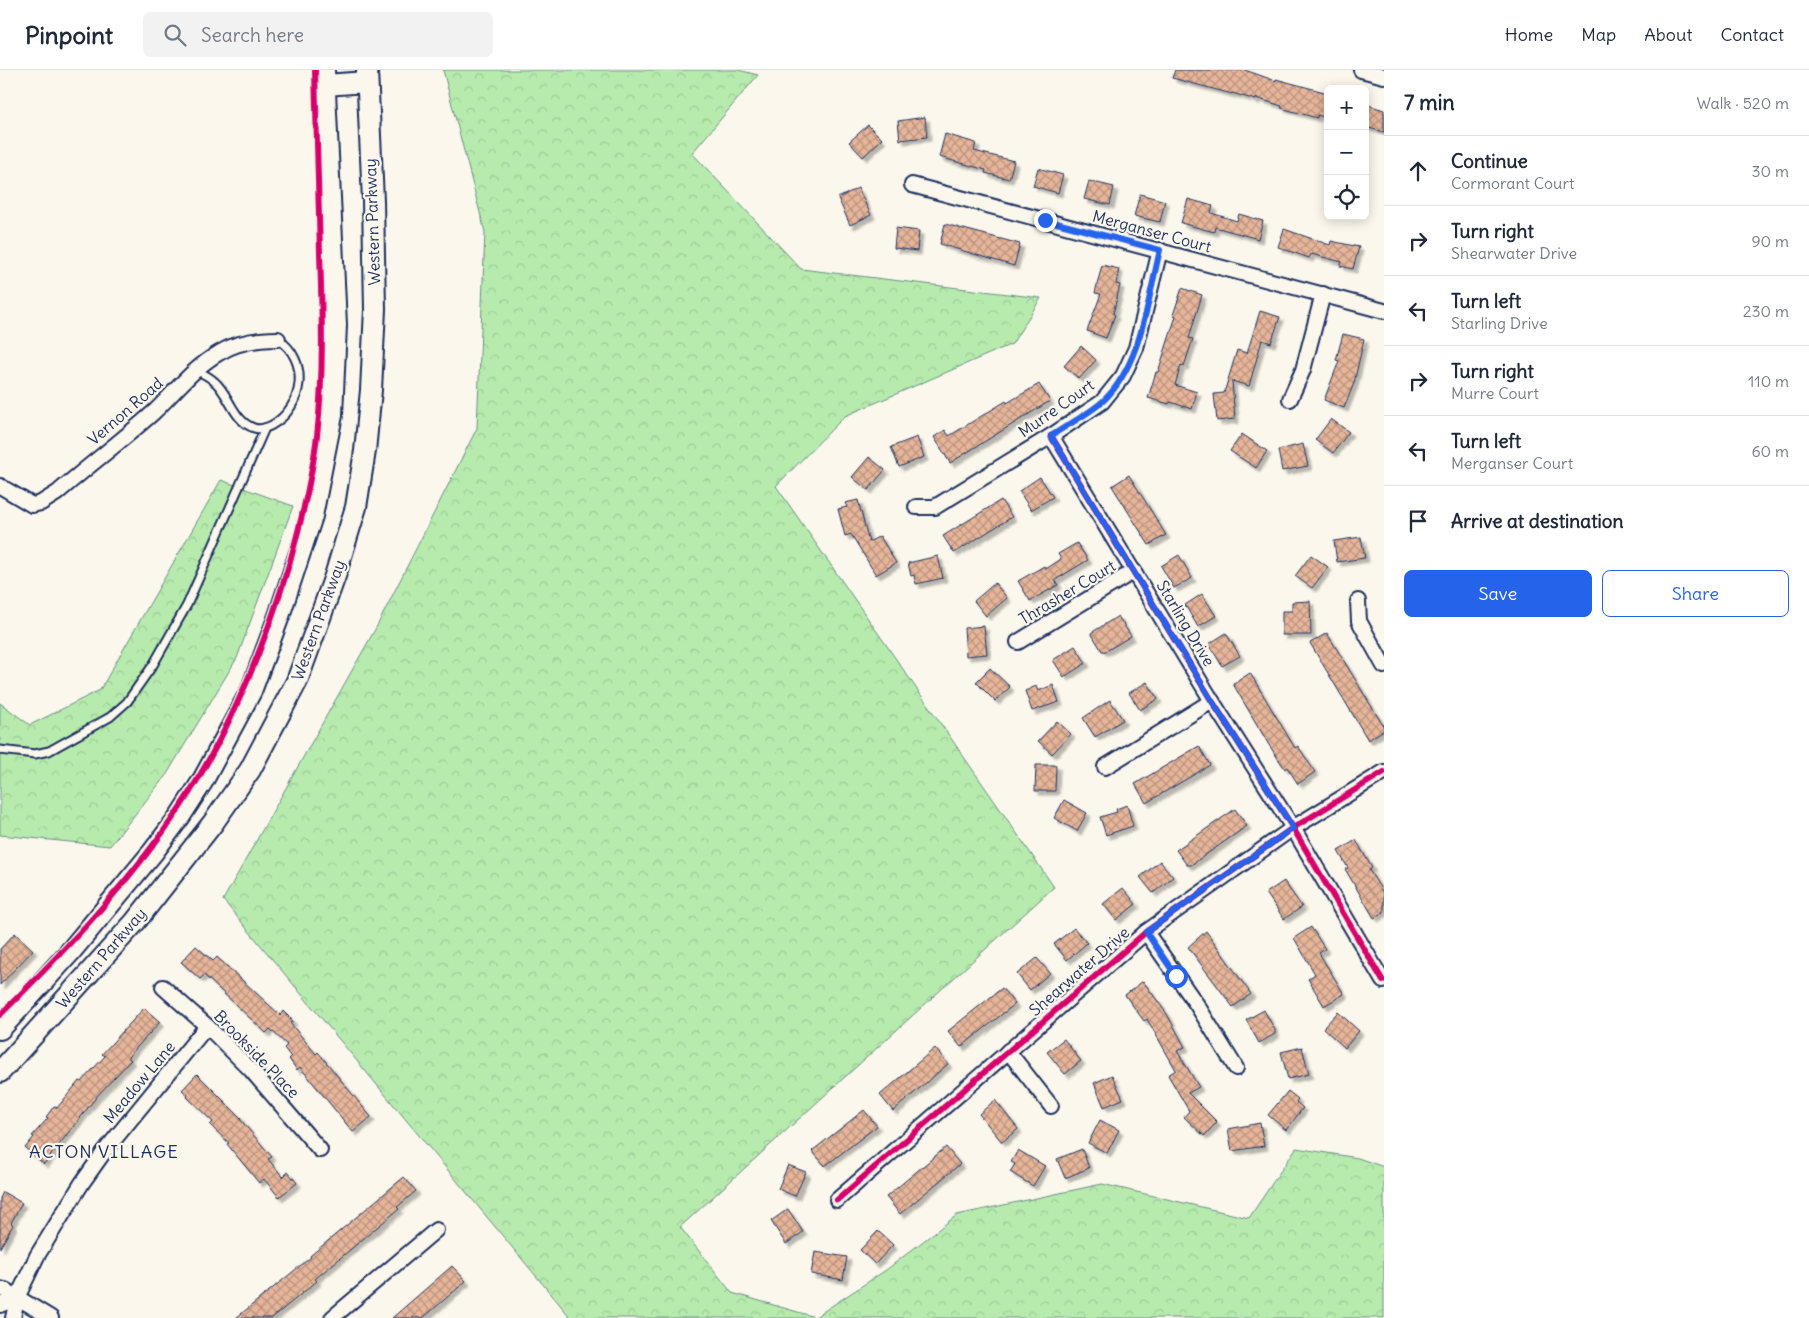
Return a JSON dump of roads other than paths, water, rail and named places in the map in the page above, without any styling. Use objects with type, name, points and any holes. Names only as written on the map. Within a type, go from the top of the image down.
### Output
[{"type":"main road","points":[[325,77],[367,76]]},
{"type":"main road","name":"Western Parkway","points":[[0,1072],[135,922],[213,823],[250,770],[297,681],[335,576],[356,507],[365,451],[371,390],[375,309],[373,201],[367,76]]},
{"type":"main road","name":"Western Parkway","points":[[0,1029],[70,952],[153,852],[180,816],[202,782],[252,690],[280,616],[312,516],[332,415],[336,325],[325,77]]},
{"type":"street","points":[[1362,70],[1384,76]]},
{"type":"street","name":"Merganser Court","points":[[912,185],[1384,311]]},
{"type":"street","name":"Murre Court","points":[[916,507],[935,507],[1051,436],[1102,402],[1123,376],[1136,348],[1160,250]]},
{"type":"street","points":[[1290,399],[1303,370],[1323,294]]},
{"type":"street","name":"Vernon Road","points":[[0,486],[32,504],[41,503],[57,493],[153,412],[195,370],[220,352],[262,339],[278,339]]},
{"type":"street","name":"Starling Drive","points":[[1051,436],[1212,701],[1293,828],[1383,981]]},
{"type":"street","name":"Thrasher Court","points":[[1018,642],[1134,572]]},
{"type":"street","points":[[1358,602],[1359,621],[1384,666]]},
{"type":"street","points":[[1105,767],[1212,701]]},
{"type":"street","name":"Shearwater Drive","points":[[837,1200],[1146,932],[1293,828],[1384,772]]},
{"type":"street","points":[[1146,932],[1197,1006],[1236,1068]]},
{"type":"street","name":"Brookside Place","points":[[163,987],[207,1026],[250,1070],[320,1150]]},
{"type":"street","name":"Meadow Lane","points":[[14,1318],[17,1298],[37,1256],[82,1183],[104,1152],[207,1026]]},
{"type":"street","points":[[1008,1051],[1051,1106]]},
{"type":"street","points":[[332,1318],[436,1230]]},
{"type":"street","points":[[0,1288],[50,1318]]},
{"type":"street","points":[[0,1304],[17,1298]]},
{"type":"lane","points":[[195,370],[215,382],[244,422],[254,428],[265,428],[277,422],[292,408],[300,387],[292,351],[278,339]]},
{"type":"lane","points":[[0,750],[35,754],[49,751],[110,717],[128,702],[153,666],[187,605],[265,428]]},
{"type":"district","name":"ACTON VILLAGE","points":[[104,1152]]}]
